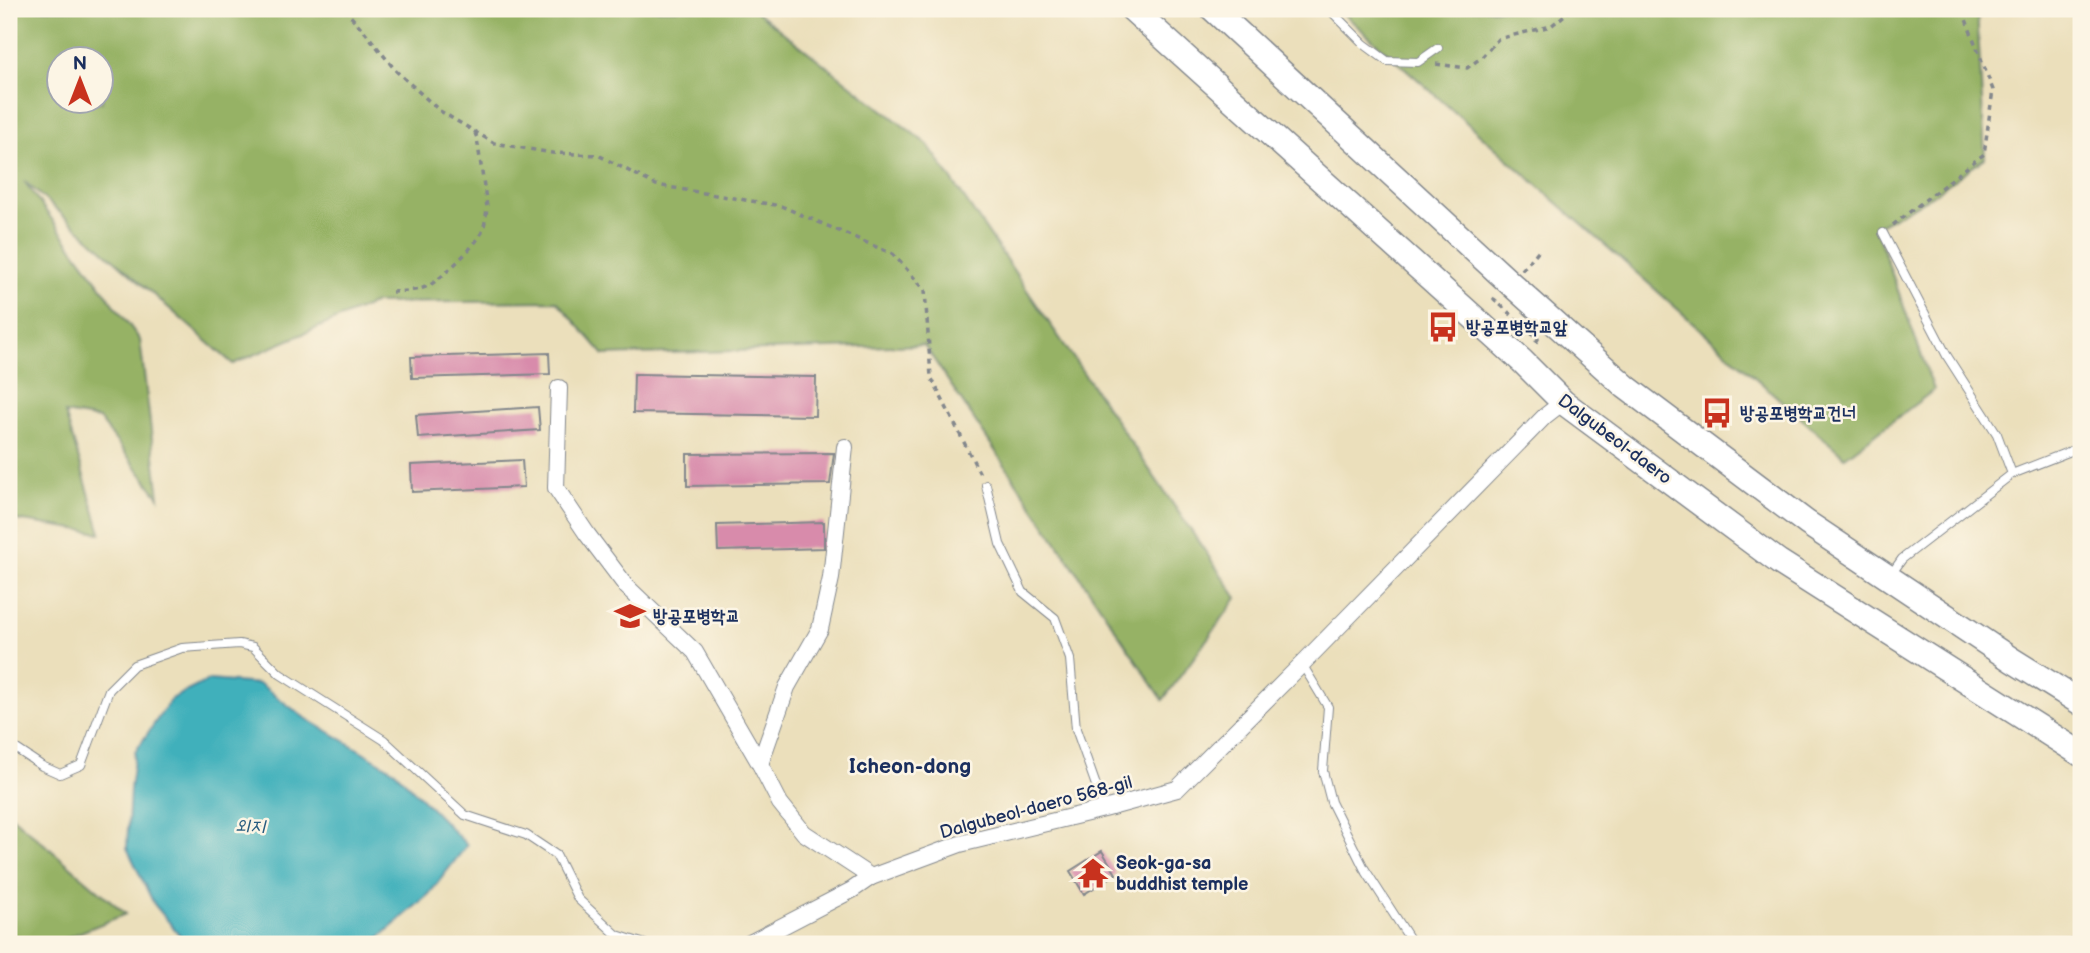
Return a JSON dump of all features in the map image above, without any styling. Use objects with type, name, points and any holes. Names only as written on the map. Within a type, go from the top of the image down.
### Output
[{"type":"main road","name":"Dalgubeol-daero","points":[[1132,9],[1522,361],[1563,402],[1779,562],[2081,754]]},
{"type":"main road","points":[[1213,9],[1626,387],[1807,523],[2081,703]]},
{"type":"street","points":[[559,388],[556,488],[586,534],[628,587],[695,652],[780,803],[804,833],[871,877]]},
{"type":"street","name":"Dalgubeol-daero 568-gil","points":[[748,944],[852,890],[871,877],[960,844],[1177,789],[1545,416],[1563,402]]},
{"type":"street","points":[[760,764],[788,687],[820,629],[831,578],[845,447]]},
{"type":"street","points":[[2012,660],[2081,692]]},
{"type":"lane","points":[[1329,9],[1364,44],[1387,61],[1418,62],[1438,48]]},
{"type":"lane","points":[[1883,233],[1947,356],[1997,433],[2012,474]]},
{"type":"lane","points":[[1889,577],[1902,559],[2012,474],[2081,447]]},
{"type":"lane","points":[[986,485],[1000,544],[1023,592],[1055,618],[1070,659],[1076,729],[1104,808]]},
{"type":"lane","points":[[9,744],[42,766],[60,774],[80,765],[110,690],[134,665],[182,648],[239,645],[253,647],[280,674],[384,740],[465,815],[526,835],[556,855],[578,899],[617,935],[645,944]]},
{"type":"lane","points":[[1302,664],[1328,707],[1323,771],[1331,802],[1364,868],[1413,944]]},
{"type":"lane","points":[[2069,944],[2081,941]]},
{"type":"path","points":[[344,9],[396,71],[440,111],[494,143],[552,153],[598,155],[656,185],[781,206],[893,254],[925,290],[931,377],[986,485]]},
{"type":"path","points":[[1418,62],[1466,68],[1482,57],[1498,40],[1551,26],[1572,9]]},
{"type":"path","points":[[1883,233],[1984,154],[1993,90],[1962,9]]},
{"type":"path","points":[[392,292],[429,285],[466,252],[482,232],[487,207],[474,131]]},
{"type":"green space","points":[[9,9],[753,9],[928,145],[1237,598],[1163,700],[924,345],[604,355],[557,301],[375,303],[233,364],[24,181],[140,340],[159,497],[99,419],[65,413],[101,533],[9,519]]},
{"type":"green space","points":[[1338,9],[1977,9],[1985,158],[1927,199],[1875,227],[1934,390],[1845,457]]},
{"type":"green space","points":[[9,814],[126,914],[51,944],[9,944]]},
{"type":"water","name":"외지","points":[[209,680],[260,684],[302,716],[395,771],[467,845],[429,894],[372,944],[187,944],[154,904],[127,848],[135,752],[171,699]]},
{"type":"building","points":[[549,353],[550,374],[412,378],[411,357]]},
{"type":"building","points":[[634,374],[816,377],[815,416],[633,413]]},
{"type":"building","points":[[538,407],[540,430],[418,438],[416,415]]},
{"type":"building","points":[[834,453],[830,484],[687,486],[687,454]]},
{"type":"building","points":[[522,460],[524,487],[412,492],[411,465]]},
{"type":"building","points":[[824,522],[824,548],[718,551],[717,525]]},
{"type":"building","name":"Seok-ga-sa buddhist temple","points":[[1102,851],[1116,874],[1084,894],[1070,871]]},
{"type":"place","name":"방공포병학교앞","points":[[1443,327]]},
{"type":"place","name":"방공포병학교건너","points":[[1717,413]]},
{"type":"place","name":"방공포병학교","points":[[630,616]]},
{"type":"place","name":"Seok-ga-sa buddhist temple","points":[[1093,873]]},
{"type":"district","name":"Icheon-dong","points":[[910,766]]}]
